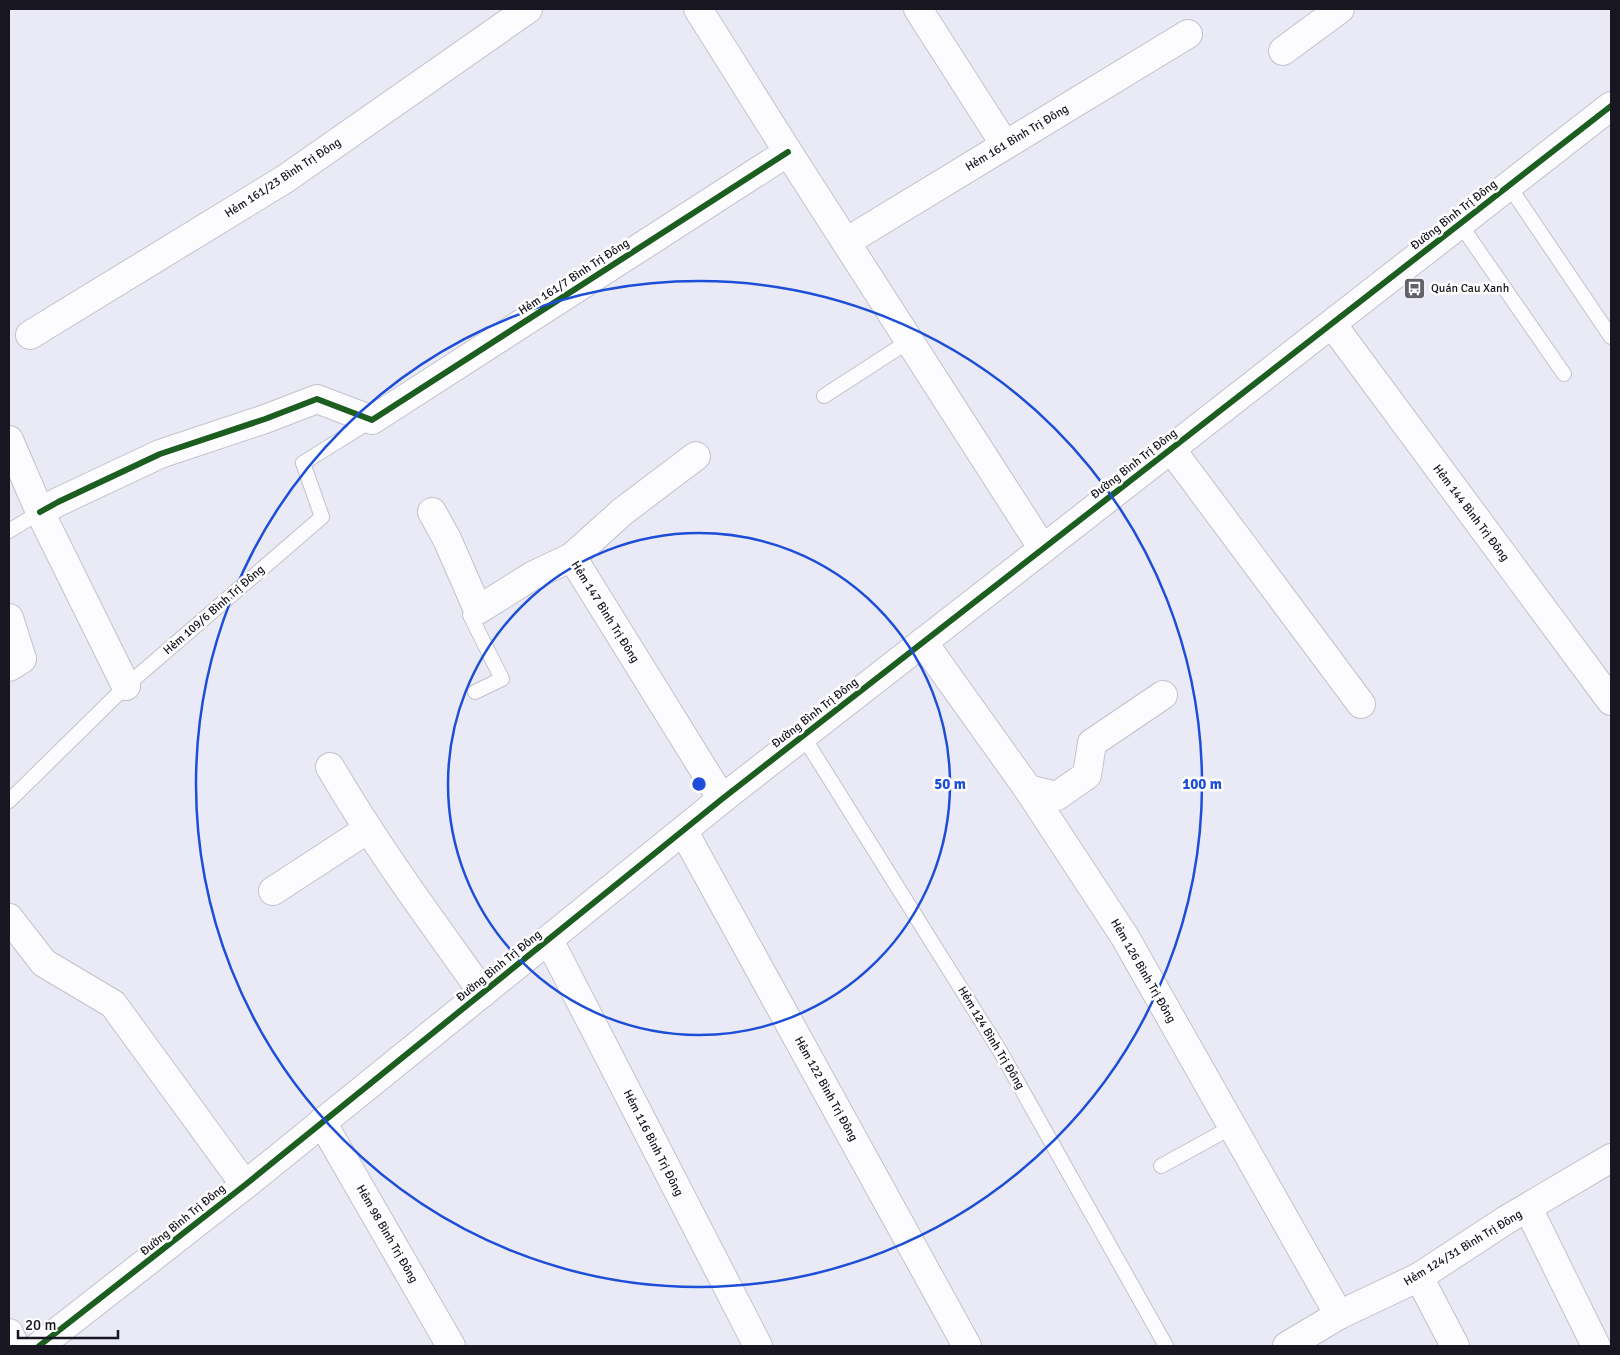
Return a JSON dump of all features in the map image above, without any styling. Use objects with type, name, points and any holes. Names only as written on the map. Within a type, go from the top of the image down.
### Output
[{"type":"street","name":"Hẻm 161/23 Bình Trị Đông","points":[[30,335],[285,179],[528,9]]},
{"type":"street","points":[[698,9],[1043,549]]},
{"type":"street","points":[[918,9],[1005,145]]},
{"type":"street","points":[[1283,51],[1340,9]]},
{"type":"street","name":"Hẻm 161 Bình Trị Đông","points":[[846,242],[1188,34]]},
{"type":"street","name":"Đường Bình Trị Đông","points":[[39,1346],[245,1185],[803,736],[1611,106]]},
{"type":"street","name":"Hẻm 161/7 Bình Trị Đông","points":[[372,420],[788,152]]},
{"type":"street","name":"Hẻm 144 Bình Trị Đông","points":[[1332,324],[1611,701]]},
{"type":"street","points":[[40,512],[160,454],[265,419],[317,399],[372,420]]},
{"type":"street","points":[[9,440],[40,512],[126,686]]},
{"type":"street","points":[[1171,449],[1361,704]]},
{"type":"street","points":[[572,557],[622,512],[696,456]]},
{"type":"street","points":[[432,512],[447,539],[478,610]]},
{"type":"street","name":"Hẻm 147 Bình Trị Đông","points":[[478,610],[532,576],[572,557],[722,800]]},
{"type":"street","points":[[9,618],[22,659],[9,667]]},
{"type":"street","name":"Hẻm 126 Bình Trị Đông","points":[[923,642],[1028,789],[1125,937],[1339,1314]]},
{"type":"street","points":[[1028,789],[1057,796],[1087,775],[1092,743],[1163,695]]},
{"type":"street","points":[[330,767],[368,829],[483,993]]},
{"type":"street","points":[[273,891],[368,829]]},
{"type":"street","name":"Hẻm 122 Bình Trị Đông","points":[[684,832],[967,1346]]},
{"type":"street","points":[[9,918],[44,963],[113,1004],[245,1185]]},
{"type":"street","name":"Hẻm 116 Bình Trị Đông","points":[[549,940],[758,1346]]},
{"type":"street","name":"Hẻm 98 Bình Trị Đông","points":[[322,1122],[452,1346]]},
{"type":"street","name":"Hẻm 124/31 Bình Trị Đông","points":[[1287,1346],[1315,1338],[1339,1314],[1419,1277],[1506,1220],[1611,1158]]},
{"type":"street","points":[[1528,1208],[1596,1346]]},
{"type":"street","points":[[1419,1277],[1455,1346]]},
{"type":"street","points":[[9,1333],[15,1346]]},
{"type":"lane","points":[[1509,186],[1611,337]]},
{"type":"lane","points":[[1460,224],[1564,374]]},
{"type":"lane","points":[[824,396],[909,341]]},
{"type":"lane","name":"Hẻm 109/6 Bình Trị Đông","points":[[9,801],[126,686],[322,517],[303,463],[372,420]]},
{"type":"lane","points":[[9,531],[40,512]]},
{"type":"lane","points":[[475,692],[502,679],[470,615],[478,610]]},
{"type":"lane","name":"Hẻm 124 Bình Trị Đông","points":[[803,736],[1000,1050],[1166,1346]]},
{"type":"lane","points":[[1161,1166],[1232,1127]]},
{"type":"cycle path","points":[[39,1346],[245,1185],[722,799],[1611,106]]},
{"type":"cycle path","points":[[40,512],[160,454],[265,419],[317,399],[372,420],[788,152]]},
{"type":"place","name":"Quán Cau Xanh","points":[[1415,288]]}]
